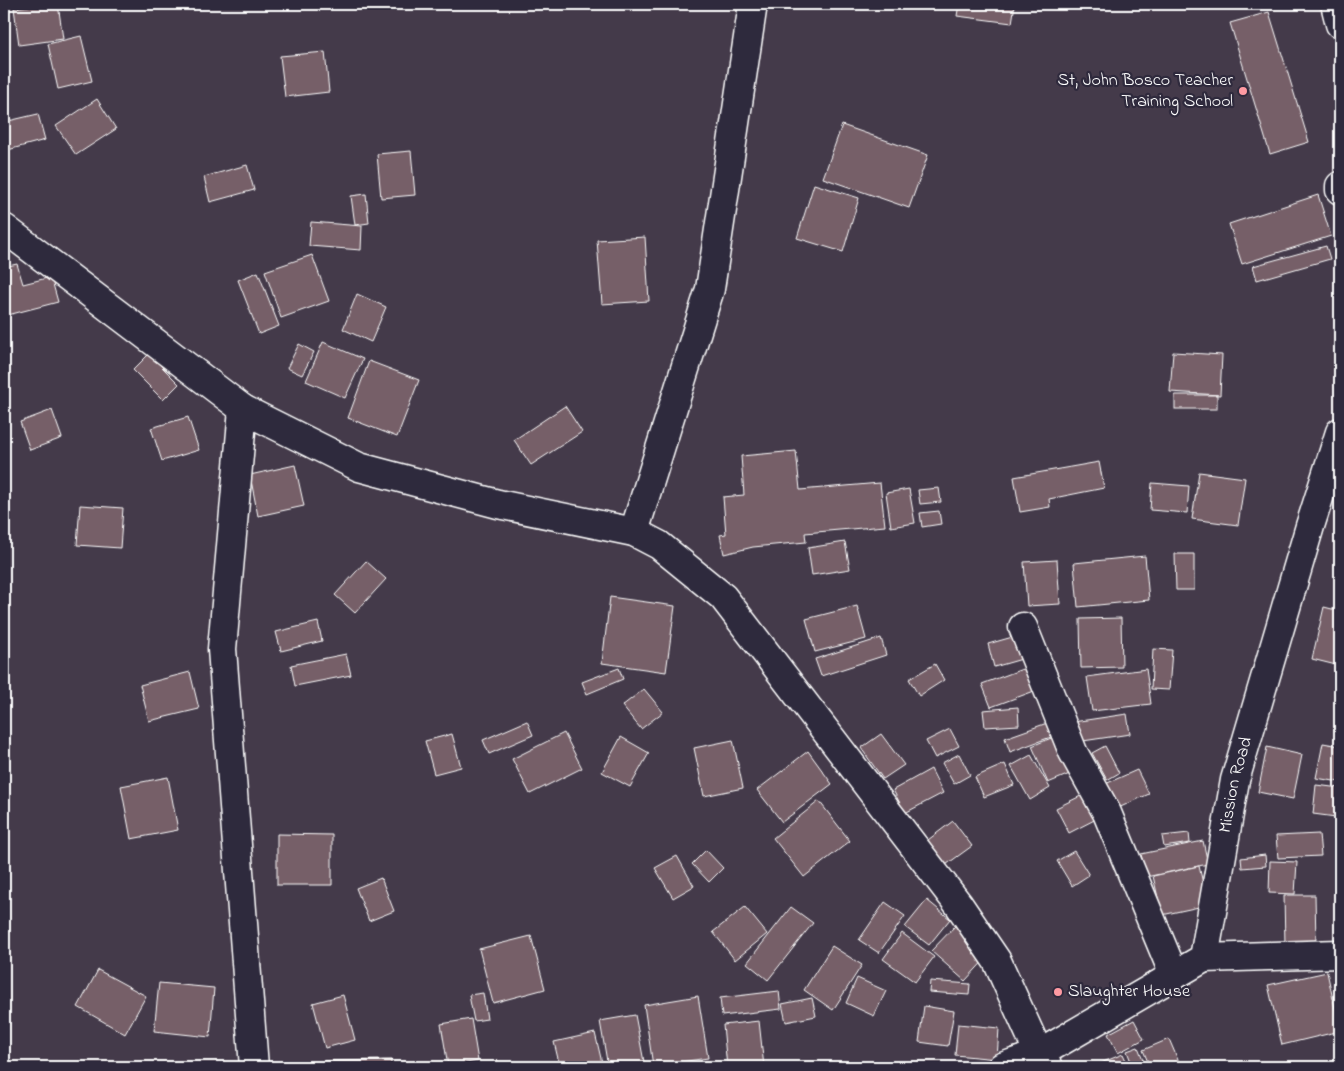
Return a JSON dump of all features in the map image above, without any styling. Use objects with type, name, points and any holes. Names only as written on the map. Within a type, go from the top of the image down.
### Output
[{"type":"street","points":[[634,532],[710,289],[754,4]]},
{"type":"street","points":[[1335,4],[1340,24]]},
{"type":"street","points":[[4,228],[243,409],[360,467],[498,504],[634,532],[660,545],[723,597],[959,905],[997,961],[1044,1061]]},
{"type":"street","points":[[243,409],[222,649],[254,1067]]},
{"type":"street","name":"Mission Road","points":[[1204,958],[1235,780],[1310,526],[1340,432]]},
{"type":"street","points":[[1023,627],[1073,752],[1106,813],[1174,975]]},
{"type":"street","points":[[1002,1067],[1044,1061],[1174,975],[1204,958],[1340,954]]},
{"type":"building","points":[[58,4],[63,39],[19,45],[14,8]]},
{"type":"building","points":[[959,4],[1015,4],[1012,23],[957,16]]},
{"type":"building","points":[[1269,12],[1309,142],[1270,154],[1230,23]]},
{"type":"building","points":[[81,36],[92,81],[58,89],[48,44]]},
{"type":"building","points":[[325,52],[329,92],[285,97],[280,56]]},
{"type":"building","points":[[97,99],[116,129],[76,155],[56,126]]},
{"type":"building","points":[[38,114],[45,140],[4,151],[4,122]]},
{"type":"building","points":[[842,125],[928,155],[909,208],[823,178]]},
{"type":"building","points":[[411,151],[415,195],[381,198],[377,154]]},
{"type":"building","points":[[247,165],[254,190],[210,202],[204,177]]},
{"type":"building","points":[[814,184],[859,198],[843,252],[797,238]]},
{"type":"building","points":[[366,194],[369,223],[355,225],[351,196]]},
{"type":"building","points":[[1318,195],[1331,236],[1242,264],[1229,224]]},
{"type":"building","points":[[311,222],[362,226],[361,250],[309,246]]},
{"type":"building","points":[[645,237],[649,301],[602,304],[597,240]]},
{"type":"building","points":[[1326,246],[1330,259],[1257,280],[1253,266]]},
{"type":"building","points":[[312,255],[329,301],[281,318],[265,271]]},
{"type":"building","points":[[17,264],[23,284],[51,277],[58,302],[4,316],[4,267]]},
{"type":"building","points":[[258,272],[279,326],[259,334],[238,280]]},
{"type":"building","points":[[357,294],[386,307],[371,342],[343,329]]},
{"type":"building","points":[[323,342],[363,359],[345,398],[306,381]]},
{"type":"building","points":[[299,344],[314,352],[302,375],[287,368]]},
{"type":"building","points":[[1173,352],[1222,355],[1220,395],[1170,392]]},
{"type":"building","points":[[149,354],[179,384],[163,400],[133,370]]},
{"type":"building","points":[[369,361],[419,380],[397,437],[348,418]]},
{"type":"building","points":[[1175,395],[1217,395],[1217,409],[1175,409]]},
{"type":"building","points":[[565,406],[582,432],[531,465],[514,440]]},
{"type":"building","points":[[52,410],[62,438],[30,450],[20,422]]},
{"type":"building","points":[[188,417],[199,450],[162,461],[151,428]]},
{"type":"building","points":[[796,451],[800,490],[880,483],[885,526],[805,533],[806,542],[753,547],[724,554],[720,535],[726,534],[723,497],[744,495],[741,456]]},
{"type":"building","points":[[1099,462],[1104,488],[1049,499],[1050,507],[1020,512],[1014,477]]},
{"type":"building","points":[[295,465],[304,506],[258,516],[250,475]]},
{"type":"building","points":[[1199,472],[1245,478],[1238,525],[1192,519]]},
{"type":"building","points":[[1152,483],[1189,486],[1187,513],[1150,510]]},
{"type":"building","points":[[939,488],[941,502],[920,504],[918,490]]},
{"type":"building","points":[[909,489],[915,523],[891,527],[886,493]]},
{"type":"building","points":[[80,505],[123,508],[120,548],[77,545]]},
{"type":"building","points":[[939,511],[941,524],[922,527],[920,513]]},
{"type":"building","points":[[845,542],[850,569],[812,575],[808,548]]},
{"type":"building","points":[[1175,554],[1194,554],[1194,590],[1176,590]]},
{"type":"building","points":[[1145,556],[1149,600],[1078,607],[1074,563]]},
{"type":"building","points":[[1057,560],[1060,604],[1027,606],[1024,562]]},
{"type":"building","points":[[366,561],[386,579],[355,613],[335,595]]},
{"type":"building","points":[[610,597],[675,606],[666,672],[602,663]]},
{"type":"building","points":[[857,606],[866,639],[815,652],[806,619]]},
{"type":"building","points":[[1324,607],[1340,611],[1340,666],[1312,659]]},
{"type":"building","points":[[1121,618],[1122,667],[1081,668],[1080,619]]},
{"type":"building","points":[[318,622],[322,641],[281,651],[276,632]]},
{"type":"building","points":[[1016,636],[1022,659],[994,667],[988,644]]},
{"type":"building","points":[[881,638],[886,655],[821,676],[815,659]]},
{"type":"building","points":[[1153,649],[1172,650],[1169,690],[1151,689]]},
{"type":"building","points":[[346,654],[351,675],[295,686],[291,665]]},
{"type":"building","points":[[935,664],[944,680],[919,696],[909,679]]},
{"type":"building","points":[[1028,667],[1037,690],[991,707],[982,684]]},
{"type":"building","points":[[619,668],[623,679],[587,694],[582,682]]},
{"type":"building","points":[[1146,669],[1151,704],[1092,711],[1087,677]]},
{"type":"building","points":[[190,672],[199,709],[149,721],[140,685]]},
{"type":"building","points":[[644,689],[663,712],[641,729],[622,706]]},
{"type":"building","points":[[1018,707],[1019,725],[985,727],[983,710]]},
{"type":"building","points":[[1127,714],[1130,734],[1076,742],[1073,722]]},
{"type":"building","points":[[527,721],[533,735],[489,754],[483,740]]},
{"type":"building","points":[[1050,722],[1056,735],[1010,752],[1005,738]]},
{"type":"building","points":[[950,729],[959,746],[935,758],[926,741]]},
{"type":"building","points":[[564,733],[582,768],[530,794],[512,759]]},
{"type":"building","points":[[452,734],[461,767],[434,774],[425,741]]},
{"type":"building","points":[[881,734],[904,765],[883,779],[861,748]]},
{"type":"building","points":[[1056,736],[1072,773],[1048,783],[1032,746]]},
{"type":"building","points":[[621,737],[649,753],[630,787],[602,772]]},
{"type":"building","points":[[733,740],[743,788],[704,796],[694,748]]},
{"type":"building","points":[[1323,743],[1340,746],[1340,782],[1316,778]]},
{"type":"building","points":[[1105,746],[1119,773],[1107,780],[1092,753]]},
{"type":"building","points":[[1267,747],[1302,755],[1293,799],[1258,792]]},
{"type":"building","points":[[808,751],[832,784],[782,822],[757,790]]},
{"type":"building","points":[[959,754],[970,775],[954,784],[942,763]]},
{"type":"building","points":[[1031,755],[1050,788],[1030,800],[1011,766]]},
{"type":"building","points":[[1005,764],[1014,785],[984,797],[975,777]]},
{"type":"building","points":[[931,769],[943,793],[905,813],[893,790]]},
{"type":"building","points":[[1137,770],[1149,794],[1114,810],[1103,785]]},
{"type":"building","points":[[168,777],[178,830],[131,839],[121,786]]},
{"type":"building","points":[[1316,785],[1340,788],[1336,817],[1313,814]]},
{"type":"building","points":[[1091,791],[1104,815],[1069,833],[1056,808]]},
{"type":"building","points":[[819,801],[850,841],[804,877],[773,838]]},
{"type":"building","points":[[953,821],[972,846],[943,867],[924,843]]},
{"type":"building","points":[[1189,833],[1190,843],[1164,847],[1162,836]]},
{"type":"building","points":[[277,834],[332,835],[332,885],[277,885]]},
{"type":"building","points":[[1319,834],[1321,856],[1278,858],[1276,836]]},
{"type":"building","points":[[1203,841],[1208,864],[1146,877],[1141,854]]},
{"type":"building","points":[[706,850],[723,868],[709,882],[692,864]]},
{"type":"building","points":[[1074,851],[1089,875],[1072,886],[1057,861]]},
{"type":"building","points":[[1265,855],[1266,866],[1242,868],[1241,858]]},
{"type":"building","points":[[677,856],[694,886],[673,898],[655,868]]},
{"type":"building","points":[[1270,861],[1297,862],[1295,894],[1269,893]]},
{"type":"building","points":[[1199,866],[1208,905],[1162,915],[1153,876]]},
{"type":"building","points":[[381,878],[394,911],[369,921],[356,888]]},
{"type":"building","points":[[1284,895],[1315,895],[1316,944],[1285,945]]},
{"type":"building","points":[[927,900],[950,919],[929,945],[905,927]]},
{"type":"building","points":[[885,902],[905,916],[879,953],[859,940]]},
{"type":"building","points":[[745,907],[767,934],[735,960],[713,932]]},
{"type":"building","points":[[791,907],[813,923],[768,980],[747,963]]},
{"type":"building","points":[[955,926],[988,956],[965,981],[931,951]]},
{"type":"building","points":[[902,933],[934,957],[915,982],[883,959]]},
{"type":"building","points":[[531,936],[545,989],[493,1003],[479,949]]},
{"type":"building","points":[[832,946],[862,965],[833,1010],[804,990]]},
{"type":"building","points":[[98,970],[146,996],[125,1034],[78,1007]]},
{"type":"building","points":[[1327,972],[1340,1031],[1282,1045],[1268,985]]},
{"type":"building","points":[[857,978],[886,991],[874,1016],[846,1003]]},
{"type":"building","points":[[930,981],[970,984],[969,995],[929,992]]},
{"type":"building","points":[[159,983],[214,988],[210,1037],[154,1031]]},
{"type":"building","points":[[779,991],[781,1009],[722,1016],[720,998]]},
{"type":"building","points":[[483,993],[487,1019],[474,1021],[469,995]]},
{"type":"building","points":[[343,995],[355,1040],[325,1048],[313,1003]]},
{"type":"building","points":[[698,996],[708,1058],[653,1066],[644,1005]]},
{"type":"building","points":[[812,998],[816,1016],[786,1022],[782,1004]]},
{"type":"building","points":[[924,1006],[954,1011],[948,1046],[919,1042]]},
{"type":"building","points":[[635,1015],[645,1067],[608,1067],[600,1021]]},
{"type":"building","points":[[471,1019],[478,1061],[448,1066],[441,1024]]},
{"type":"building","points":[[1134,1020],[1144,1039],[1118,1053],[1108,1034]]},
{"type":"building","points":[[759,1021],[764,1067],[727,1067],[723,1025]]},
{"type":"building","points":[[958,1024],[999,1028],[997,1059],[955,1055]]},
{"type":"building","points":[[595,1033],[603,1067],[560,1067],[554,1042]]},
{"type":"building","points":[[1169,1039],[1181,1067],[1150,1067],[1143,1050]]},
{"type":"building","points":[[1138,1047],[1146,1067],[1133,1067],[1127,1051]]},
{"type":"building","points":[[1123,1054],[1129,1067],[1091,1067]]},
{"type":"building","points":[[391,1060],[391,1067],[324,1067],[324,1061]]},
{"type":"building","points":[[1278,1063],[1280,1067],[1265,1067]]},
{"type":"place","name":"St, John Bosco Teacher Training School","points":[[1243,91]]},
{"type":"place","name":"Slaughter House","points":[[1058,992]]}]
